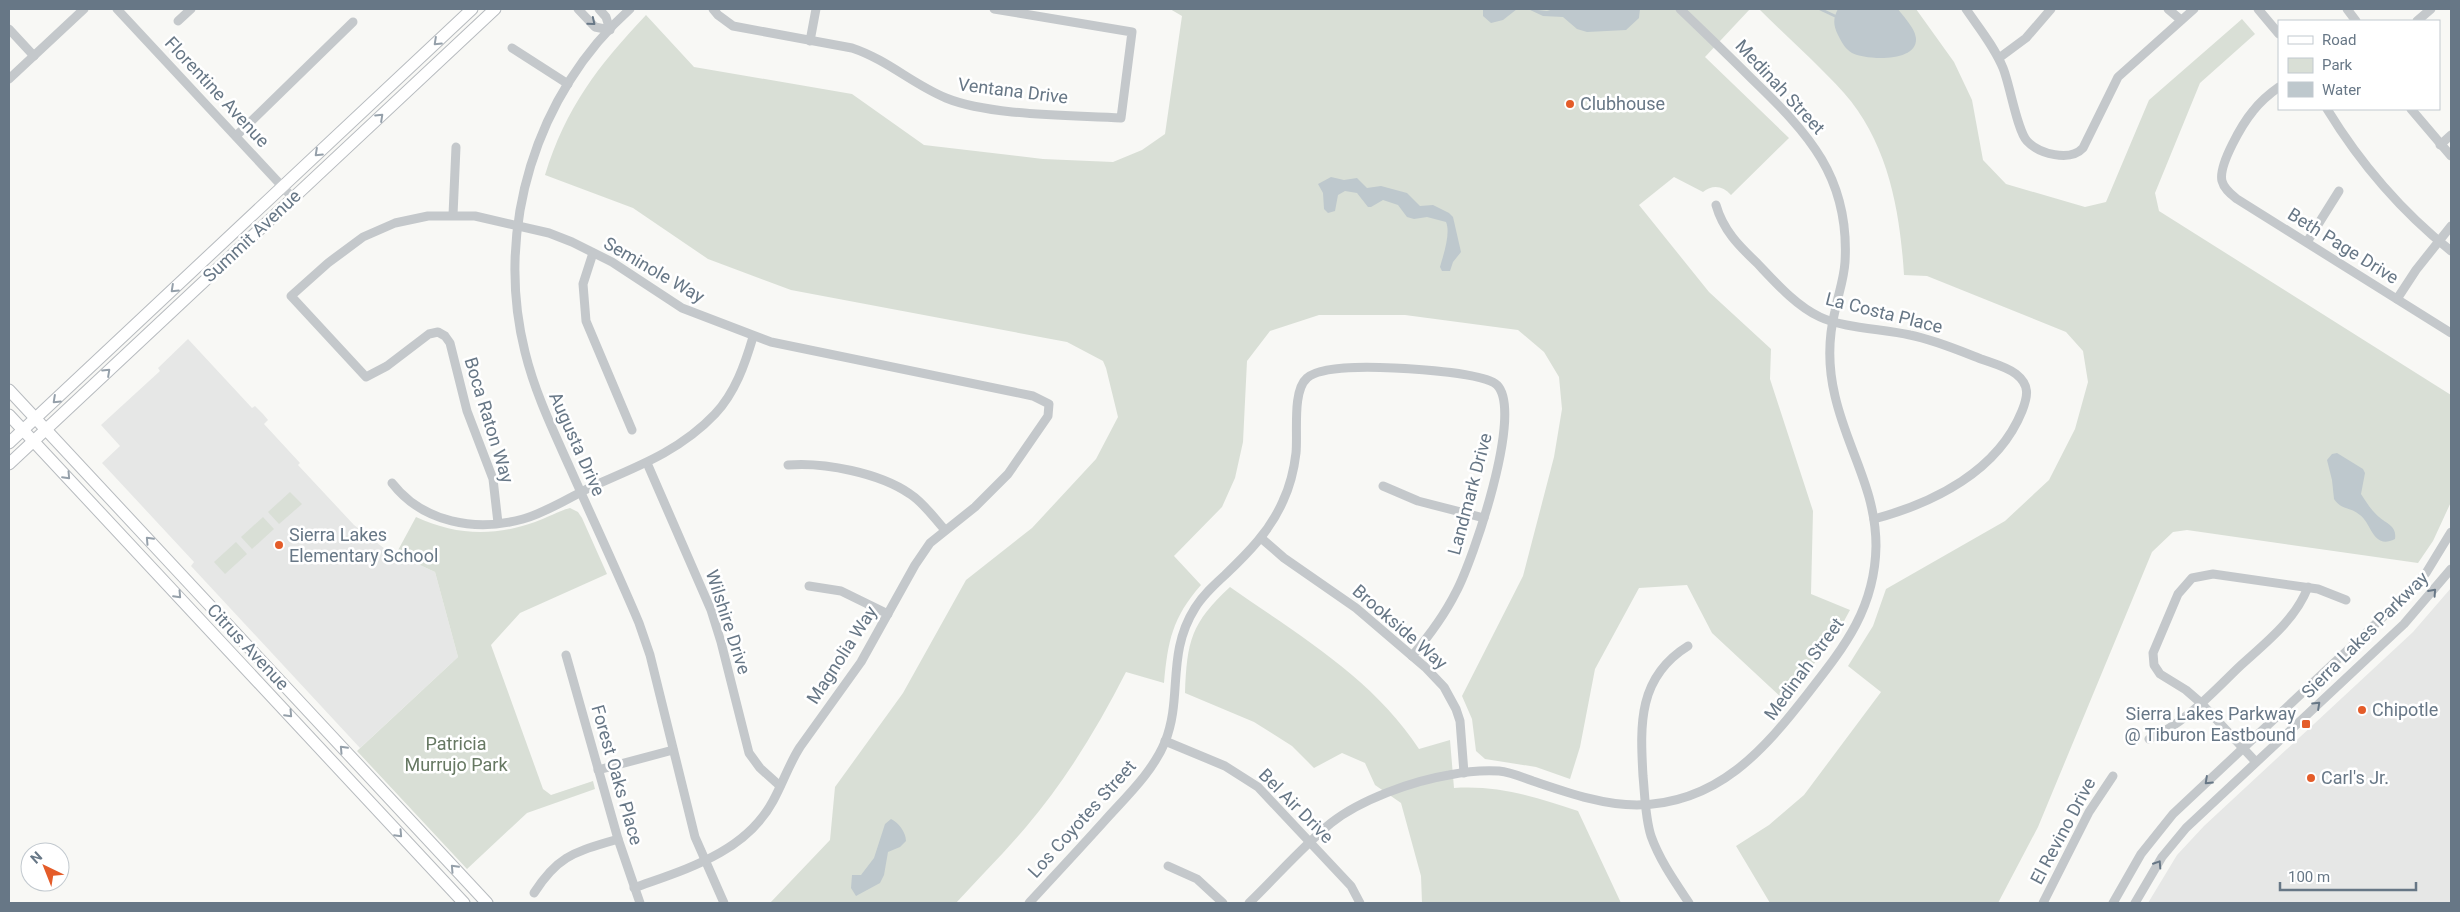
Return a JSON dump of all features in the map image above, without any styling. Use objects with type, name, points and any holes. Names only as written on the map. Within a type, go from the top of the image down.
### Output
[{"type":"main road","name":"Summit Avenue","points":[[9,443],[472,9]]},
{"type":"main road","name":"Summit Avenue","points":[[9,464],[496,9]]},
{"type":"main road","name":"Citrus Avenue","points":[[9,390],[488,903]]},
{"type":"main road","name":"Citrus Avenue","points":[[9,415],[464,903]]},
{"type":"street","points":[[9,79],[84,9]]},
{"type":"street","name":"Florentine Avenue","points":[[117,9],[293,198]]},
{"type":"street","points":[[178,21],[191,9]]},
{"type":"street","points":[[578,9],[595,27],[610,30],[606,16],[598,9]]},
{"type":"street","name":"Augusta Drive","points":[[630,9],[592,50],[568,84],[554,107],[532,160],[523,191],[518,226],[515,254],[516,293],[524,352],[545,413],[639,623],[650,655],[688,811],[705,861],[724,903]]},
{"type":"street","name":"Ventana Drive","points":[[713,9],[733,26],[867,53],[882,60],[931,91],[948,99],[974,106],[1121,118],[1132,32],[1062,19]]},
{"type":"street","points":[[810,41],[816,9]]},
{"type":"street","points":[[994,9],[1062,19],[1064,9]]},
{"type":"street","name":"Medinah Street","points":[[1249,903],[1333,821],[1410,784],[1450,774],[1500,771],[1596,800],[1646,805],[1688,795],[1721,781],[1755,756],[1783,726],[1846,644],[1860,619],[1874,570],[1874,519],[1864,476],[1840,414],[1833,388],[1829,352],[1832,321],[1843,274],[1845,243],[1838,200],[1826,166],[1799,126],[1682,9]]},
{"type":"street","points":[[1966,9],[1999,58],[2012,92],[2022,131],[2028,142],[2038,148],[2063,156],[2077,154],[2086,144],[2118,77],[2194,9]]},
{"type":"street","points":[[1999,58],[2026,38],[2051,9]]},
{"type":"street","points":[[2168,9],[2181,20]]},
{"type":"street","points":[[2258,9],[2278,33]]},
{"type":"street","points":[[2348,9],[2355,20]]},
{"type":"street","points":[[2419,20],[2431,9]]},
{"type":"street","points":[[236,136],[353,22]]},
{"type":"street","points":[[9,29],[34,56]]},
{"type":"street","points":[[512,48],[568,84]]},
{"type":"street","name":"Beth Page Drive","points":[[2278,88],[2253,110],[2241,129],[2222,169],[2222,182],[2237,199],[2451,333]]},
{"type":"street","points":[[2328,110],[2370,172],[2403,207],[2451,251]]},
{"type":"street","points":[[2412,110],[2451,156]]},
{"type":"street","points":[[2440,145],[2451,134]]},
{"type":"street","points":[[453,215],[456,147]]},
{"type":"street","points":[[2307,242],[2339,191]]},
{"type":"street","name":"La Costa Place","points":[[1716,206],[1727,232],[1772,279],[1820,317],[1832,321],[1932,340],[2012,371],[2024,382],[2027,398],[2017,422],[2000,449],[1986,463],[1970,475],[1921,503],[1874,519]]},
{"type":"street","name":"Seminole Way","points":[[438,332],[429,334],[387,366],[366,377],[291,296],[328,263],[363,238],[395,223],[428,216],[475,216],[549,233],[612,262],[682,308],[754,336],[810,350],[959,379],[1033,396],[1049,404]]},
{"type":"street","points":[[2397,299],[2416,270],[2451,226]]},
{"type":"street","points":[[593,253],[582,284],[586,321],[601,361],[632,430]]},
{"type":"street","name":"Boca Raton Way","points":[[438,332],[445,336],[450,343],[467,411],[493,479],[498,523]]},
{"type":"street","points":[[392,483],[408,500],[434,516],[468,524],[498,523],[524,518],[647,463],[686,440],[722,406],[740,374],[754,336]]},
{"type":"street","name":"Landmark Drive","points":[[1306,378],[1323,371],[1391,368],[1483,378],[1498,386],[1506,402],[1505,426],[1475,550],[1456,592],[1438,623],[1412,656]]},
{"type":"street","name":"Los Coyotes Street","points":[[1029,903],[1134,788],[1165,741],[1172,711],[1179,641],[1187,622],[1208,592],[1260,538],[1277,513],[1292,476],[1297,440],[1298,394],[1306,378]]},
{"type":"street","name":"Magnolia Way","points":[[634,888],[705,861],[726,850],[751,830],[774,801],[791,762],[861,662],[923,553],[945,530],[985,498],[1019,461],[1048,416],[1049,404]]},
{"type":"street","name":"Wilshire Drive","points":[[647,463],[711,610],[749,753],[760,768],[780,786]]},
{"type":"street","points":[[788,465],[802,464],[833,468],[889,482],[917,499],[945,530]]},
{"type":"street","points":[[1383,486],[1418,501],[1484,518]]},
{"type":"street","name":"Sierra Lakes Parkway","points":[[2113,903],[2141,854],[2156,833],[2243,748],[2400,601],[2426,573],[2451,532]]},
{"type":"street","name":"Brookside Way","points":[[1260,538],[1290,562],[1345,600],[1412,656],[1444,687],[1456,709],[1462,732],[1464,773]]},
{"type":"street","name":"Sierra Lakes Parkway","points":[[2135,903],[2162,857],[2186,828],[2404,624],[2451,569]]},
{"type":"street","points":[[2256,762],[2201,703],[2186,690],[2160,674],[2154,665],[2153,653],[2178,594],[2192,578],[2213,574],[2308,587],[2328,592],[2346,600]]},
{"type":"street","points":[[809,586],[840,591],[888,614]]},
{"type":"street","points":[[2149,739],[2173,728],[2286,623],[2302,601],[2308,587]]},
{"type":"street","points":[[1688,646],[1673,657],[1659,672],[1646,700],[1641,733],[1646,805],[1651,836],[1658,852],[1689,903]]},
{"type":"street","name":"Forest Oaks Place","points":[[566,655],[618,839],[640,903]]},
{"type":"street","name":"Bel Air Drive","points":[[1165,741],[1242,775],[1258,787],[1351,886],[1360,903]]},
{"type":"street","points":[[598,770],[673,750]]},
{"type":"street","name":"El Revino Drive","points":[[2043,903],[2089,812],[2113,776]]},
{"type":"street","points":[[534,893],[548,872],[562,861],[577,852],[618,839]]},
{"type":"street","points":[[1168,866],[1197,879],[1223,903]]},
{"type":"shaded area","name":"Sierra Lakes Elementary School","points":[[188,339],[252,408],[255,406],[263,414],[268,420],[264,424],[300,463],[298,465],[354,525],[394,556],[396,554],[435,572],[458,657],[360,748],[191,566],[194,562],[102,463],[120,446],[101,425],[160,371],[158,368]]},
{"type":"shaded area","points":[[2451,588],[2451,903],[2148,903],[2177,855],[2204,826],[2413,632]]},
{"type":"green space","points":[[1170,9],[1750,9],[1705,57],[1789,138],[1731,195],[1718,187],[1707,189],[1703,192],[1674,177],[1639,205],[1709,292],[1771,349],[1770,379],[1813,511],[1811,594],[1850,610],[1837,634],[1785,701],[1712,633],[1687,585],[1639,588],[1595,669],[1580,747],[1570,779],[1536,767],[1485,759],[1476,751],[1472,719],[1462,696],[1523,576],[1554,457],[1562,409],[1559,377],[1544,352],[1518,330],[1405,315],[1319,315],[1270,331],[1247,361],[1243,442],[1235,478],[1222,507],[1174,556],[1201,585],[1184,608],[1173,631],[1167,655],[1164,683],[1126,672],[1093,733],[1055,791],[1018,837],[956,903],[770,903],[830,840],[835,787],[903,693],[966,580],[1032,528],[1096,459],[1118,417],[1106,368],[1103,361],[1067,342],[791,290],[708,259],[633,208],[545,175],[563,128],[598,70],[646,15],[694,67],[852,94],[924,145],[1043,159],[1113,162],[1142,150],[1165,134],[1182,16]]},
{"type":"green space","points":[[1759,9],[1916,9],[1954,62],[1972,100],[1983,160],[2006,184],[2085,207],[2106,202],[2149,100],[2242,19],[2255,34],[2200,83],[2155,193],[2159,211],[2451,395],[2451,502],[2433,541],[2418,563],[2187,530],[2173,532],[2152,552],[2038,827],[1998,903],[1770,903],[1736,846],[1769,825],[1804,795],[1881,692],[1848,666],[1873,626],[1886,589],[2005,521],[2049,480],[2075,429],[2088,382],[2083,351],[2066,332],[1927,276],[1904,275],[1895,202],[1881,155],[1871,133],[1844,93]]},
{"type":"green space","points":[[290,492],[302,504],[279,524],[268,512]]},
{"type":"green space","name":"Patricia Murrujo Park","points":[[570,508],[578,512],[582,518],[607,574],[520,613],[491,645],[543,789],[551,795],[593,781],[595,789],[527,813],[467,869],[357,751],[458,657],[435,572],[396,554],[416,517],[445,527],[474,532],[489,532],[519,527]]},
{"type":"green space","points":[[263,517],[274,529],[252,549],[241,537]]},
{"type":"green space","points":[[236,542],[247,554],[225,574],[214,562]]},
{"type":"green space","points":[[1230,587],[1307,640],[1357,679],[1379,700],[1419,749],[1450,740],[1454,788],[1501,790],[1578,811],[1621,903],[1422,903],[1421,876],[1401,803],[1375,785],[1365,763],[1342,753],[1314,768],[1292,746],[1254,722],[1185,693],[1187,660],[1194,634],[1207,611]]},
{"type":"water","points":[[1483,9],[1517,9],[1503,20],[1491,23],[1483,16]]},
{"type":"water","points":[[1528,9],[1547,11],[1554,9],[1640,9],[1639,18],[1626,30],[1587,32],[1577,29],[1563,17],[1543,16]]},
{"type":"water","points":[[1838,9],[1898,9],[1914,31],[1916,39],[1914,47],[1900,56],[1889,58],[1868,57],[1852,53],[1844,45],[1835,28],[1834,19]]},
{"type":"water","points":[[1331,177],[1344,180],[1357,178],[1367,188],[1381,186],[1407,193],[1420,206],[1433,205],[1449,213],[1453,217],[1461,252],[1453,262],[1450,271],[1442,271],[1440,267],[1448,232],[1446,222],[1427,217],[1414,219],[1407,217],[1398,205],[1383,200],[1368,207],[1357,193],[1345,191],[1338,195],[1335,211],[1328,213],[1324,209],[1323,193],[1318,184]]},
{"type":"water","points":[[2337,453],[2363,469],[2365,473],[2361,494],[2374,512],[2393,528],[2395,539],[2382,541],[2377,539],[2360,515],[2343,507],[2334,499],[2327,460],[2332,454]]},
{"type":"water","points":[[891,819],[901,828],[905,834],[906,841],[900,847],[888,852],[884,875],[880,883],[856,896],[851,888],[852,875],[861,875],[874,858],[885,824]]},
{"type":"waterway","points":[[1820,9],[1835,16]]},
{"type":"place","name":"Clubhouse","points":[[1570,104]]},
{"type":"place","name":"Sierra Lakes Elementary School","points":[[279,545]]},
{"type":"place","name":"Chipotle","points":[[2362,710]]},
{"type":"place","name":"Sierra Lakes Parkway @ Tiburon Eastbound","points":[[2306,724]]},
{"type":"place","name":"Carl's Jr.","points":[[2311,778]]}]
